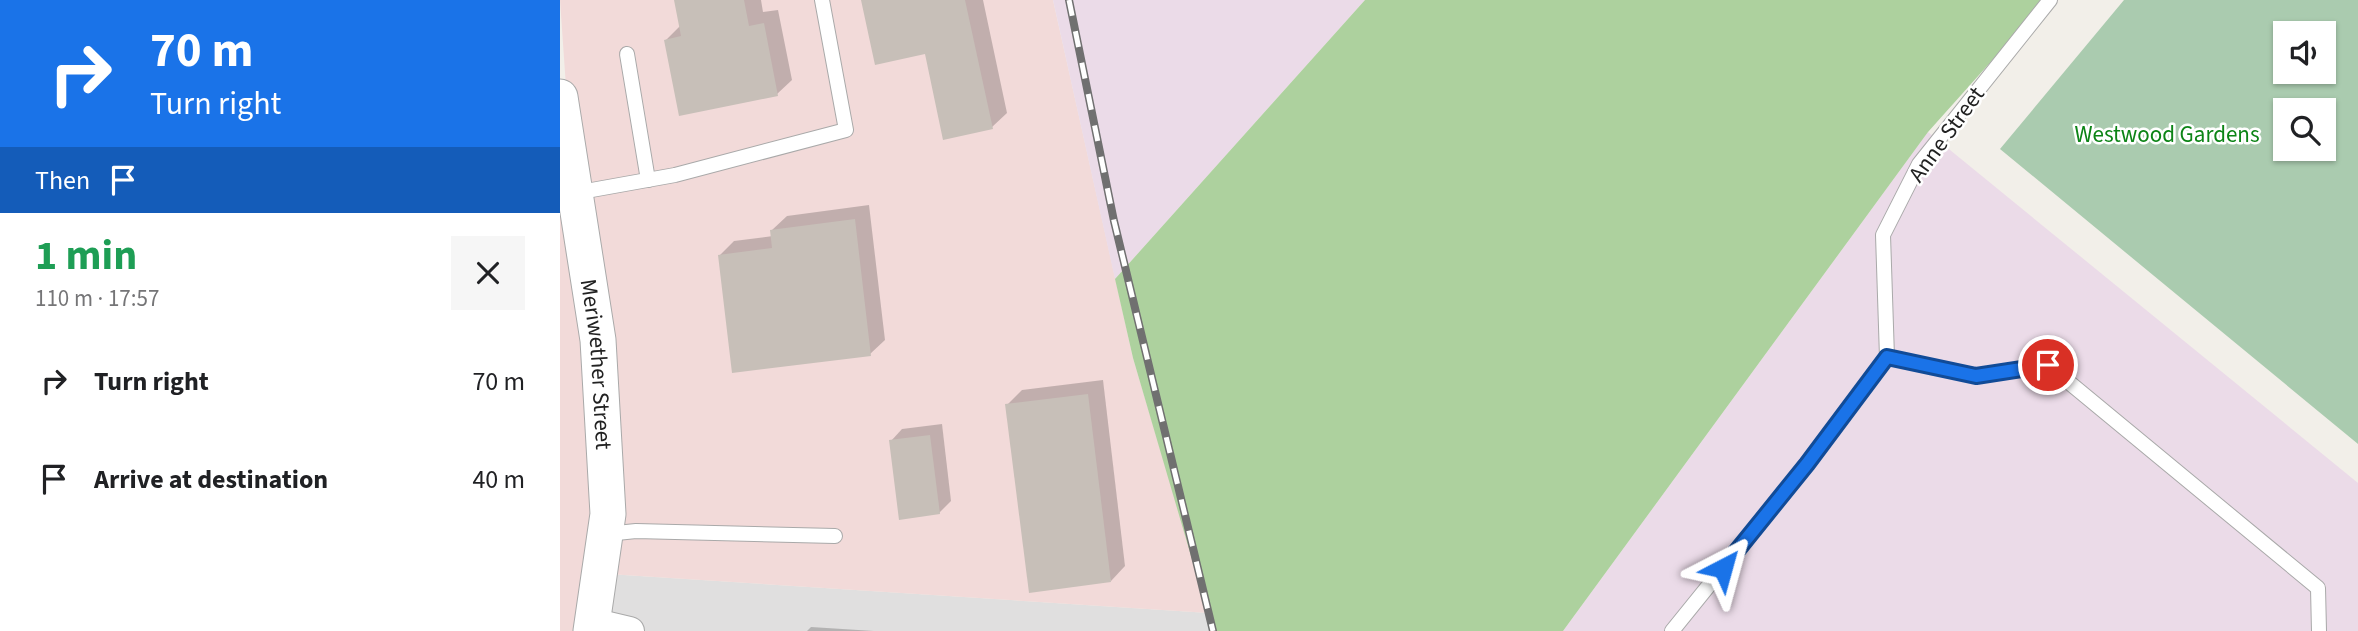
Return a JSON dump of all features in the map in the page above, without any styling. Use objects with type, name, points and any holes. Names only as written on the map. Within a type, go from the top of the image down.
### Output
[{"type":"street","name":"Meriwether Street","points":[[560,97],[571,206],[598,340],[608,514],[592,627]]},
{"type":"street","points":[[592,627],[631,631]]},
{"type":"lane","points":[[571,206],[649,180],[846,130],[822,0]]},
{"type":"lane","name":"Anne Street","points":[[1887,357],[1882,235],[1919,164],[2050,0]]},
{"type":"lane","points":[[627,54],[649,180]]},
{"type":"lane","points":[[1672,631],[1807,464],[1887,357],[1976,376],[2048,365],[2318,588],[2319,631]]},
{"type":"lane","points":[[605,535],[636,531],[835,536]]},
{"type":"shaded area","points":[[560,0],[1053,0],[1133,358],[1209,613],[608,574],[603,631],[560,631],[560,118],[568,116]]},
{"type":"shaded area","points":[[1053,0],[1365,0],[1115,279]]},
{"type":"shaded area","points":[[1928,132],[2358,483],[2358,631],[1563,631]]},
{"type":"shaded area","points":[[608,574],[1209,613],[1213,631],[603,631]]},
{"type":"green space","points":[[1365,0],[2046,0],[1928,132],[1563,631],[1213,631],[1133,358],[1115,279]]},
{"type":"green space","name":"Westwood Gardens","points":[[2124,0],[2358,0],[2358,444],[2000,149]]},
{"type":"building","points":[[674,0],[744,0],[749,26],[764,23],[778,96],[679,116],[664,40],[681,36]]},
{"type":"building","points":[[861,0],[965,0],[993,129],[943,140],[925,54],[875,65]]},
{"type":"building","points":[[855,219],[871,356],[732,373],[718,255],[772,248],[770,230]]},
{"type":"building","points":[[1088,394],[1111,582],[1029,593],[1005,404]]},
{"type":"building","points":[[930,435],[940,514],[899,520],[889,440]]},
{"type":"railway","points":[[1069,0],[1114,221],[1213,631]]},
{"type":"route","points":[[1723,568],[1807,464],[1887,357],[1976,376],[2048,365]]}]
